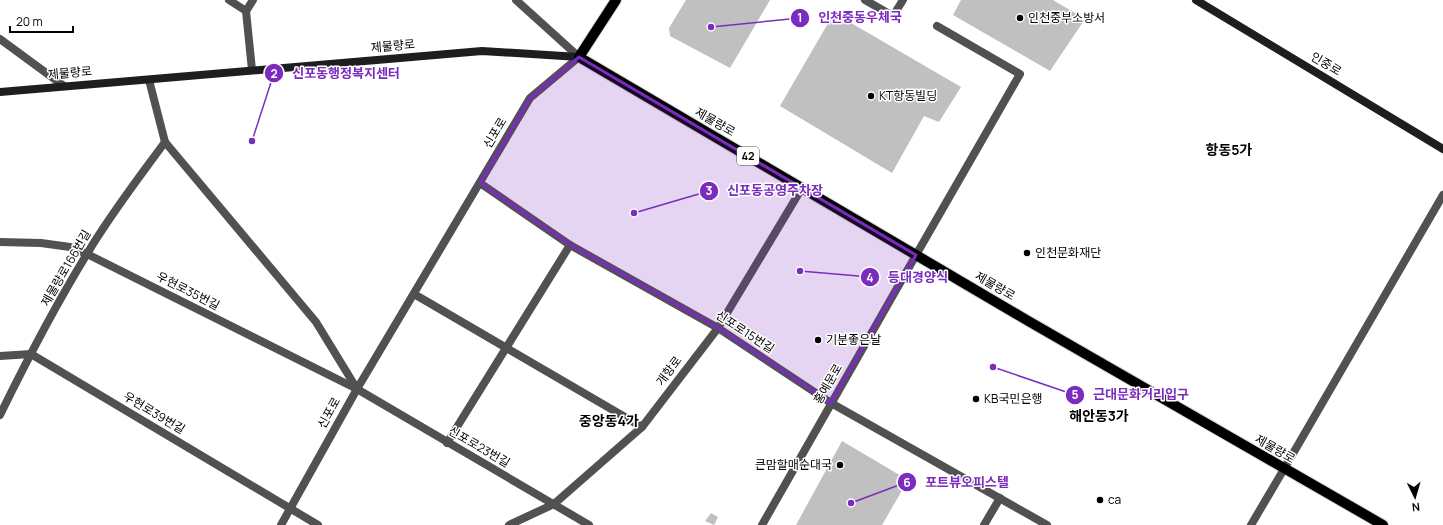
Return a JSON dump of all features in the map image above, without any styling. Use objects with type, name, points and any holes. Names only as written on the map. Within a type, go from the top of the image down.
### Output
[{"type":"main road","name":"신포로","points":[[579,57],[616,0]]},
{"type":"main road","name":"인중로","points":[[1196,0],[1443,149]]},
{"type":"main road","name":"제물량로","points":[[0,92],[482,51],[579,57],[916,255],[1383,525]]},
{"type":"street","points":[[229,0],[246,10]]},
{"type":"street","points":[[252,70],[246,10],[253,0]]},
{"type":"street","points":[[516,0],[579,57]]},
{"type":"street","points":[[865,0],[893,16],[902,0]]},
{"type":"street","name":"홍예문로","points":[[762,525],[1020,74],[937,26]]},
{"type":"street","points":[[0,39],[64,86]]},
{"type":"street","name":"신포로","points":[[280,525],[291,509],[357,389],[530,98],[579,57]]},
{"type":"street","points":[[149,80],[165,142],[316,322],[357,389]]},
{"type":"street","name":"제물량로166번길","points":[[0,415],[31,354],[87,254],[113,213],[165,142]]},
{"type":"street","name":"신포로15번길","points":[[480,184],[570,245],[718,328],[831,403],[1047,525]]},
{"type":"street","name":"개항로","points":[[509,525],[554,504],[642,427],[718,328],[802,188]]},
{"type":"street","points":[[1251,525],[1443,195]]},
{"type":"street","name":"우현로35번길","points":[[0,242],[41,243],[70,247],[87,254],[357,389]]},
{"type":"street","points":[[447,443],[570,245]]},
{"type":"street","points":[[414,294],[642,427]]},
{"type":"street","points":[[0,356],[31,354]]},
{"type":"street","name":"우현로39번길","points":[[31,354],[318,525]]},
{"type":"street","name":"신포로23번길","points":[[357,389],[589,525]]},
{"type":"street","points":[[984,525],[1000,498]]},
{"type":"highlighted area","points":[[579,57],[916,255],[831,403],[718,328],[570,245],[480,183],[530,98]]},
{"type":"building","points":[[686,0],[770,0],[730,68],[670,36],[669,28]]},
{"type":"building","points":[[961,0],[1053,0],[1085,19],[1050,71],[953,15]]},
{"type":"building","name":"KT항동빌딩","points":[[834,13],[961,87],[939,122],[924,116],[892,173],[780,106]]},
{"type":"building","points":[[842,441],[908,480],[882,525],[796,525]]},
{"type":"building","points":[[711,513],[718,517],[714,525],[705,521]]},
{"type":"place","name":"인천중부소방서","points":[[1020,18]]},
{"type":"place","name":"인천중동우체국","points":[[711,27]]},
{"type":"place","name":"KT항동빌딩","points":[[871,96]]},
{"type":"place","name":"신포동행정복지센터","points":[[252,141]]},
{"type":"place","name":"신포동공영주차장","points":[[634,213]]},
{"type":"place","name":"인천문화재단","points":[[1027,253]]},
{"type":"place","name":"등대경양식","points":[[800,271]]},
{"type":"place","name":"기분좋은날","points":[[818,340]]},
{"type":"place","name":"근대문화거리입구","points":[[993,367]]},
{"type":"place","name":"KB국민은행","points":[[976,399]]},
{"type":"place","name":"큰맘할매순대국","points":[[840,465]]},
{"type":"place","name":"ca","points":[[1100,500]]},
{"type":"place","name":"포트뷰오피스텔","points":[[851,503]]},
{"type":"district","name":"항동5가","points":[[1229,150]]},
{"type":"district","name":"해안동3가","points":[[1099,416]]},
{"type":"district","name":"중앙동4가","points":[[609,421]]}]
